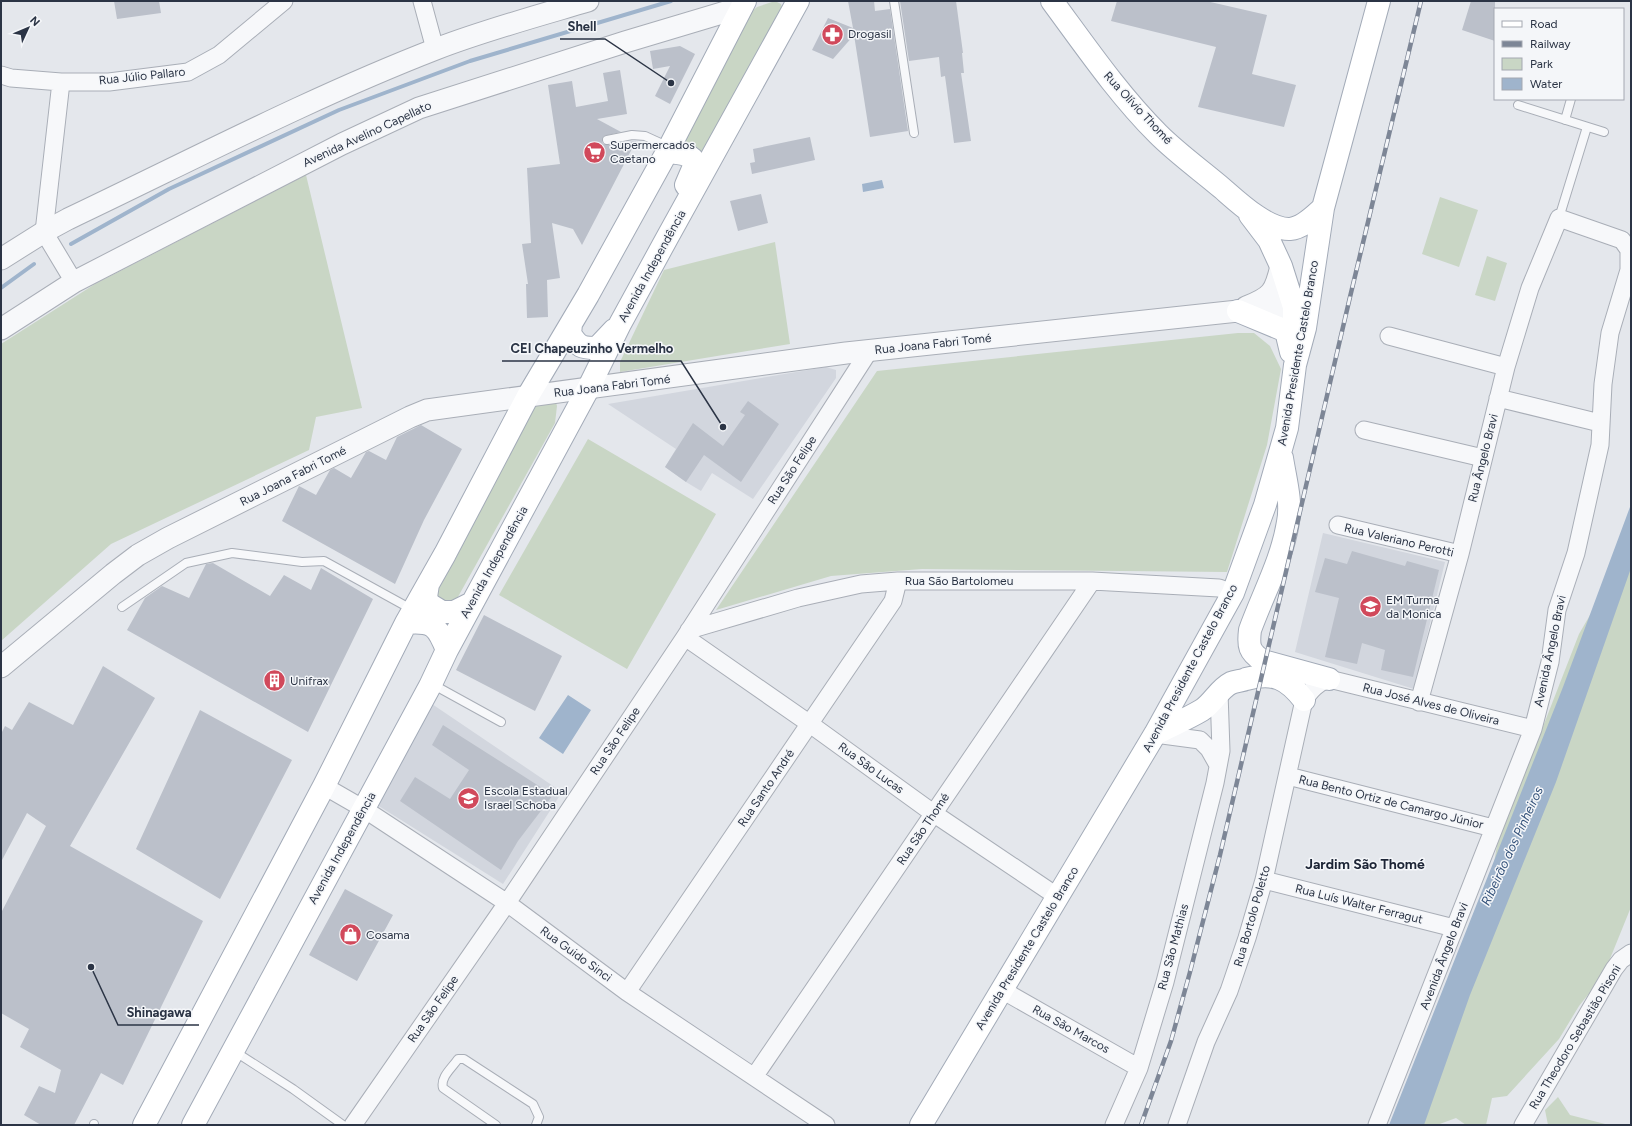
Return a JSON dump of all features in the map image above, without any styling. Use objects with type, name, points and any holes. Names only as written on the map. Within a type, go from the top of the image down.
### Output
[{"type":"main road","name":"Avenida Independência","points":[[193,1125],[234,1052],[431,684],[472,603],[588,389],[620,324],[798,1]]},
{"type":"main road","name":"Rua Olívio Thomé","points":[[1052,1],[1113,84],[1158,134],[1239,202]]},
{"type":"main road","name":"Avenida Presidente Castelo Branco","points":[[921,1125],[1155,734],[1233,593],[1265,505],[1281,450],[1286,428],[1295,365],[1305,328],[1324,208],[1379,1]]},
{"type":"main road","points":[[144,1125],[324,786],[410,617],[528,396],[571,324],[749,3]]},
{"type":"main road","points":[[668,150],[688,155],[694,159],[695,164],[684,188],[676,221]]},
{"type":"main road","points":[[1239,202],[1263,220],[1280,227],[1291,229],[1305,224],[1324,208]]},
{"type":"main road","points":[[1239,202],[1264,231],[1281,266],[1294,307],[1295,365]]},
{"type":"main road","points":[[1294,307],[1300,313],[1305,328]]},
{"type":"main road","points":[[1238,311],[1286,331],[1295,365]]},
{"type":"main road","points":[[571,324],[570,334],[574,341],[583,348],[597,348],[620,324]]},
{"type":"main road","points":[[1281,450],[1289,506],[1288,522],[1276,565],[1250,630],[1250,649],[1255,656],[1263,661],[1329,679]]},
{"type":"main road","points":[[428,584],[426,597],[429,604],[442,612],[454,612],[472,603]]},
{"type":"main road","points":[[410,617],[418,622],[429,624],[440,635],[447,650]]},
{"type":"main road","points":[[1155,734],[1203,709],[1219,692],[1231,683],[1257,677],[1270,676],[1280,678],[1294,687],[1304,700]]},
{"type":"street","name":"Rua Júlio Pallaro","points":[[1,75],[11,78],[61,82],[109,82],[188,72],[219,55],[284,1]]},
{"type":"street","points":[[422,1],[436,50]]},
{"type":"street","points":[[1,259],[44,232],[219,145],[327,95],[436,50],[485,32],[588,1]]},
{"type":"street","name":"Avenida Avelino Capellato","points":[[1,329],[74,282],[342,144],[419,108],[749,3]]},
{"type":"street","points":[[61,82],[44,232],[74,282]]},
{"type":"street","name":"Avenida Ângelo Bravi","points":[[1378,1125],[1533,729],[1550,662],[1557,610],[1576,553],[1600,445],[1603,384],[1610,333],[1629,270],[1630,250],[1622,240],[1559,218]]},
{"type":"street","name":"Rua Ângelo Bravi","points":[[1419,702],[1460,554],[1506,367],[1530,288],[1559,218]]},
{"type":"street","points":[[1238,311],[1264,300],[1271,293],[1278,282],[1281,266]]},
{"type":"street","name":"Rua Joana Fabri Tomé","points":[[1,667],[138,555],[168,538],[410,417],[427,410],[868,351],[1238,311],[1294,307]]},
{"type":"street","points":[[1389,336],[1506,367]]},
{"type":"street","name":"Rua São Felipe","points":[[353,1125],[507,904],[687,634],[868,351]]},
{"type":"street","points":[[1498,398],[1600,423]]},
{"type":"street","points":[[1364,430],[1483,458]]},
{"type":"street","name":"Rua Valeriano Perotti","points":[[1338,526],[1460,554]]},
{"type":"street","name":"Rua São Bartolomeu","points":[[687,634],[798,598],[860,584],[898,581],[1092,581],[1219,588],[1233,593]]},
{"type":"street","name":"Rua Santo André","points":[[627,992],[892,601],[898,581]]},
{"type":"street","name":"Rua São Thomé","points":[[754,1077],[1092,581]]},
{"type":"street","name":"Rua São Lucas","points":[[687,634],[933,813],[1058,897]]},
{"type":"street","points":[[1304,700],[1315,686],[1329,679]]},
{"type":"street","name":"Rua José Alves de Oliveira","points":[[1329,679],[1533,729]]},
{"type":"street","name":"Rua São Mathias","points":[[1114,1125],[1139,1068],[1165,982],[1215,783],[1221,751],[1219,692]]},
{"type":"street","name":"Rua Bortolo Poletto","points":[[1177,1125],[1206,1042],[1229,991],[1264,880],[1304,700]]},
{"type":"street","points":[[1155,734],[1200,740],[1209,749],[1218,765]]},
{"type":"street","name":"Rua Bento Ortiz de Camargo Júnior","points":[[1288,776],[1493,828]]},
{"type":"street","name":"Rua Guido Sinci","points":[[324,786],[364,809],[507,904],[627,992],[826,1125]]},
{"type":"street","name":"Rua Luís Walter Ferragut","points":[[1264,880],[1454,928]]},
{"type":"street","name":"Rua Theodoro Sebastião Pisoni","points":[[1523,1125],[1614,969],[1621,960],[1631,953]]},
{"type":"street","name":"Rua São Marcos","points":[[1002,990],[1139,1068]]},
{"type":"lane","points":[[894,1],[914,133]]},
{"type":"lane","points":[[1565,120],[1571,100]]},
{"type":"lane","points":[[1518,106],[1604,132]]},
{"type":"lane","points":[[1559,218],[1587,127]]},
{"type":"lane","points":[[607,140],[632,135],[644,136],[668,150]]},
{"type":"lane","points":[[122,607],[186,563],[232,553],[302,562],[324,561],[410,617]]},
{"type":"lane","points":[[431,684],[501,722]]},
{"type":"lane","points":[[234,1052],[293,1089],[342,1125]]},
{"type":"lane","points":[[496,1125],[443,1088],[442,1084],[444,1077],[458,1059],[464,1059],[533,1104],[540,1117],[536,1125]]},
{"type":"shaded area","points":[[826,367],[836,370],[836,378],[753,499],[712,473],[701,491],[686,482],[665,467],[676,449],[608,404]]},
{"type":"shaded area","name":"EM Turma da Monica","points":[[1323,533],[1445,562],[1414,689],[1295,652]]},
{"type":"shaded area","name":"Escola Estadual Israel Schoba","points":[[432,704],[562,792],[503,884],[374,803]]},
{"type":"green space","points":[[775,1],[781,4],[782,7],[702,162],[676,146],[749,14],[757,7]]},
{"type":"green space","points":[[306,175],[362,408],[316,417],[309,450],[111,544],[1,641],[1,344],[95,284]]},
{"type":"green space","points":[[1440,197],[1478,210],[1459,267],[1422,254]]},
{"type":"green space","points":[[775,242],[790,344],[620,372],[620,362],[664,270]]},
{"type":"green space","points":[[1487,256],[1507,263],[1495,301],[1475,295]]},
{"type":"green space","points":[[1238,333],[1254,333],[1270,346],[1281,369],[1267,445],[1227,572],[922,569],[831,576],[716,610],[877,371]]},
{"type":"green space","points":[[555,399],[557,406],[555,423],[454,604],[444,608],[431,587],[534,400]]},
{"type":"green space","points":[[588,439],[716,514],[627,669],[499,595]]},
{"type":"green space","points":[[1631,537],[1631,907],[1603,976],[1579,1006],[1559,1039],[1507,1096],[1492,1098],[1486,1125],[1466,1125],[1456,1118],[1437,1125],[1391,1125],[1494,883],[1494,863],[1497,845],[1579,634],[1604,591]]},
{"type":"green space","points":[[1558,1097],[1570,1115],[1609,1125],[1548,1125],[1545,1110]]},
{"type":"water","points":[[882,180],[884,188],[863,192],[862,184]]},
{"type":"water","name":"Ribeirão dos Pinheiros","points":[[1631,498],[1631,568],[1556,782],[1470,995],[1424,1125],[1389,1125],[1563,687],[1630,507]]},
{"type":"water","points":[[568,695],[591,710],[563,754],[539,738]]},
{"type":"building","points":[[114,1],[159,1],[161,13],[117,19]]},
{"type":"building","points":[[848,1],[874,1],[875,11],[890,9],[908,131],[870,137],[854,35],[833,59],[812,50],[828,18],[853,28]]},
{"type":"building","points":[[900,1],[956,1],[963,53],[964,73],[961,73],[971,141],[954,143],[945,76],[941,77],[939,57],[909,61]]},
{"type":"building","points":[[1117,1],[1206,1],[1267,15],[1252,74],[1296,85],[1284,127],[1198,107],[1216,47],[1111,21]]},
{"type":"building","points":[[1471,1],[1495,1],[1494,41],[1462,30]]},
{"type":"building","points":[[680,46],[695,54],[670,104],[655,96],[670,66],[653,69],[650,51]]},
{"type":"building","name":"Supermercados Caetano","points":[[620,70],[627,114],[597,119],[621,132],[604,136],[602,141],[603,144],[608,145],[636,141],[582,245],[573,229],[552,223],[560,278],[547,280],[548,317],[527,318],[526,284],[528,284],[522,244],[531,243],[527,168],[560,164],[548,85],[572,81],[576,107],[608,101],[603,73]]},
{"type":"building","points":[[810,137],[815,160],[752,174],[750,163],[755,162],[753,149]]},
{"type":"building","points":[[761,194],[768,223],[738,231],[730,201]]},
{"type":"building","points":[[748,401],[779,424],[741,482],[704,455],[686,482],[665,467],[693,423],[723,446],[745,415],[740,412]]},
{"type":"building","points":[[421,425],[462,449],[424,520],[395,584],[282,521],[299,486],[316,495],[330,470],[334,468],[351,478],[366,452],[369,451],[386,460],[397,437]]},
{"type":"building","name":"EM Turma da Monica","points":[[1352,551],[1405,566],[1407,561],[1439,570],[1413,677],[1381,670],[1385,650],[1362,643],[1357,664],[1325,657],[1339,598],[1315,592],[1325,558],[1347,564]]},
{"type":"building","name":"Unifrax","points":[[213,563],[270,596],[284,575],[311,590],[321,568],[373,599],[308,732],[127,630],[145,598],[162,586],[189,598],[206,564]]},
{"type":"building","points":[[484,615],[562,656],[535,711],[456,670]]},
{"type":"building","points":[[103,666],[155,698],[70,846],[203,921],[123,1085],[101,1073],[74,1125],[41,1125],[24,1115],[39,1086],[55,1093],[61,1070],[20,1047],[29,1029],[1,1013],[1,913],[46,826],[27,813],[1,862],[1,734],[5,726],[12,730],[29,702],[73,725]]},
{"type":"building","points":[[200,710],[292,760],[220,899],[136,849]]},
{"type":"building","points":[[443,725],[553,795],[518,841],[501,870],[400,801],[415,777],[450,799],[469,770],[432,745]]},
{"type":"building","name":"Cosama","points":[[345,889],[393,915],[357,981],[309,955]]},
{"type":"waterway","points":[[71,244],[169,189],[339,110],[470,61],[671,1]]},
{"type":"waterway","points":[[1,288],[34,264]]},
{"type":"railway","points":[[1141,1125],[1171,1041],[1220,855],[1350,297],[1421,1]]},
{"type":"place","name":"Drogasil","points":[[832,34]]},
{"type":"place","name":"Shell","points":[[671,83]]},
{"type":"place","name":"Supermercados Caetano","points":[[594,152]]},
{"type":"place","name":"CEI Chapeuzinho Vermelho","points":[[723,427]]},
{"type":"place","name":"EM Turma da Monica","points":[[1370,607]]},
{"type":"place","name":"Unifrax","points":[[275,681]]},
{"type":"place","name":"Escola Estadual Israel Schoba","points":[[468,798]]},
{"type":"place","name":"Cosama","points":[[351,935]]},
{"type":"place","name":"Shinagawa","points":[[91,967]]},
{"type":"district","name":"Jardim São Thomé","points":[[1365,864]]}]
